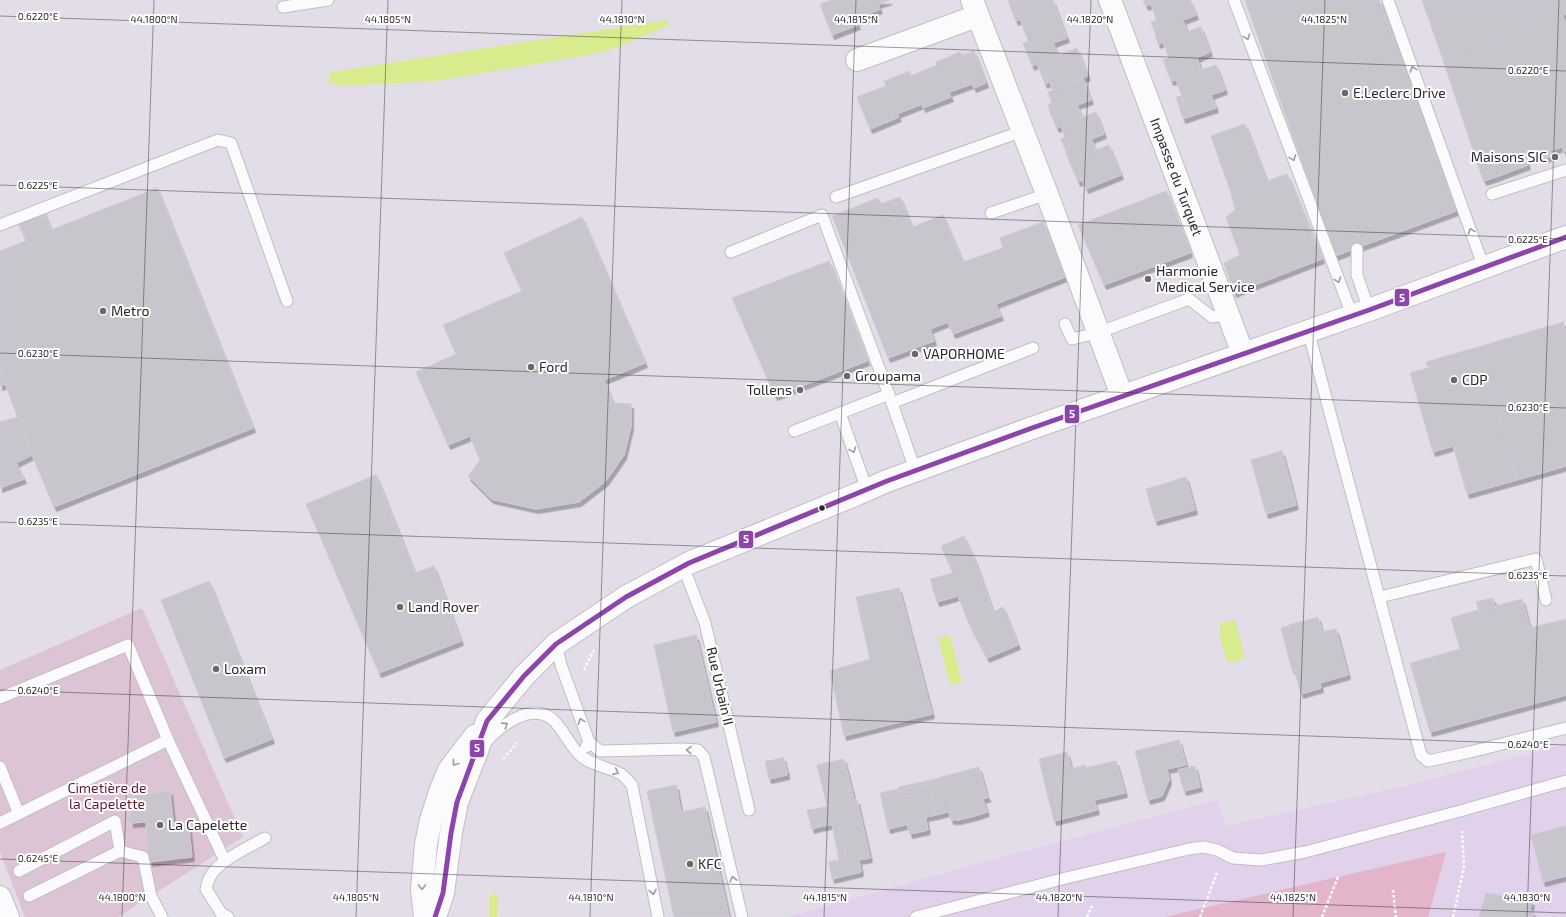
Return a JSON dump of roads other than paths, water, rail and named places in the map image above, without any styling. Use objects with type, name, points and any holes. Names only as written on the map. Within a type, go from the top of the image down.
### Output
[{"type":"street","name":"Impasse du Turquet","points":[[1110,0],[1243,354]]},
{"type":"street","points":[[857,60],[974,8],[1023,131],[1097,333],[1122,396]]},
{"type":"street","points":[[425,917],[422,890],[426,844],[431,820],[449,770],[524,676],[556,644],[626,597],[683,566],[915,470],[1566,238]]},
{"type":"street","points":[[435,917],[443,893],[451,833],[457,802],[487,721]]},
{"type":"street","points":[[0,897],[8,917]]},
{"type":"lane","points":[[283,7],[328,0]]},
{"type":"lane","points":[[1234,0],[1360,312]]},
{"type":"lane","points":[[1388,0],[1452,188],[1484,268]]},
{"type":"lane","points":[[836,197],[1023,131]]},
{"type":"lane","points":[[0,224],[218,140],[231,143],[287,301]]},
{"type":"lane","points":[[1492,194],[1566,170]]},
{"type":"lane","points":[[991,213],[1047,194]]},
{"type":"lane","points":[[731,252],[822,215],[915,470]]},
{"type":"lane","points":[[1357,249],[1360,312]]},
{"type":"lane","points":[[1065,324],[1072,339],[1097,333],[1189,299],[1212,317],[1228,314]]},
{"type":"lane","points":[[1308,330],[1421,755],[1428,761],[1566,728]]},
{"type":"lane","points":[[794,431],[840,413],[890,398],[1033,348]]},
{"type":"lane","points":[[840,413],[867,490]]},
{"type":"lane","points":[[1380,597],[1536,559],[1546,600]]},
{"type":"lane","name":"Rue Urbain II","points":[[683,566],[705,623],[748,810]]},
{"type":"lane","points":[[556,644],[561,665],[589,742],[600,752],[682,749],[698,750],[704,756],[742,917]]},
{"type":"lane","points":[[0,698],[128,645],[168,740],[225,861]]},
{"type":"lane","points":[[477,751],[494,733],[517,717],[525,714],[544,715],[552,718],[580,756],[620,773],[632,785],[658,917]]},
{"type":"lane","points":[[0,823],[168,740]]},
{"type":"lane","points":[[580,756],[589,742]]},
{"type":"lane","points":[[0,768],[19,814]]},
{"type":"lane","points":[[916,917],[1066,878],[1189,849],[1203,847],[1217,850],[1233,858],[1261,860],[1305,852],[1566,781]]},
{"type":"lane","points":[[19,871],[115,821],[120,851]]},
{"type":"lane","points":[[228,917],[221,914],[206,889],[210,877],[217,867],[225,861],[265,838]]},
{"type":"lane","points":[[29,896],[120,851],[143,857],[151,896],[162,917]]},
{"type":"waterway","points":[[493,917],[494,898]]},
{"type":"place","name":"E.Leclerc Drive","points":[[1345,93]]},
{"type":"place","name":"Maisons SIC","points":[[1555,157]]},
{"type":"place","name":"Harmonie Medical Service","points":[[1148,279]]},
{"type":"place","name":"Metro","points":[[103,311]]},
{"type":"place","name":"VAPORHOME","points":[[915,354]]},
{"type":"place","name":"Ford","points":[[531,367]]},
{"type":"place","name":"Groupama","points":[[847,376]]},
{"type":"place","name":"CDP","points":[[1454,380]]},
{"type":"place","name":"Tollens","points":[[800,390]]},
{"type":"place","name":"Land Rover","points":[[400,607]]},
{"type":"place","name":"Loxam","points":[[216,669]]},
{"type":"place","name":"La Capelette","points":[[160,825]]},
{"type":"place","name":"KFC","points":[[690,864]]},
{"type":"park label","name":"Cimetière de la Capelette","points":[[107,796]]}]
